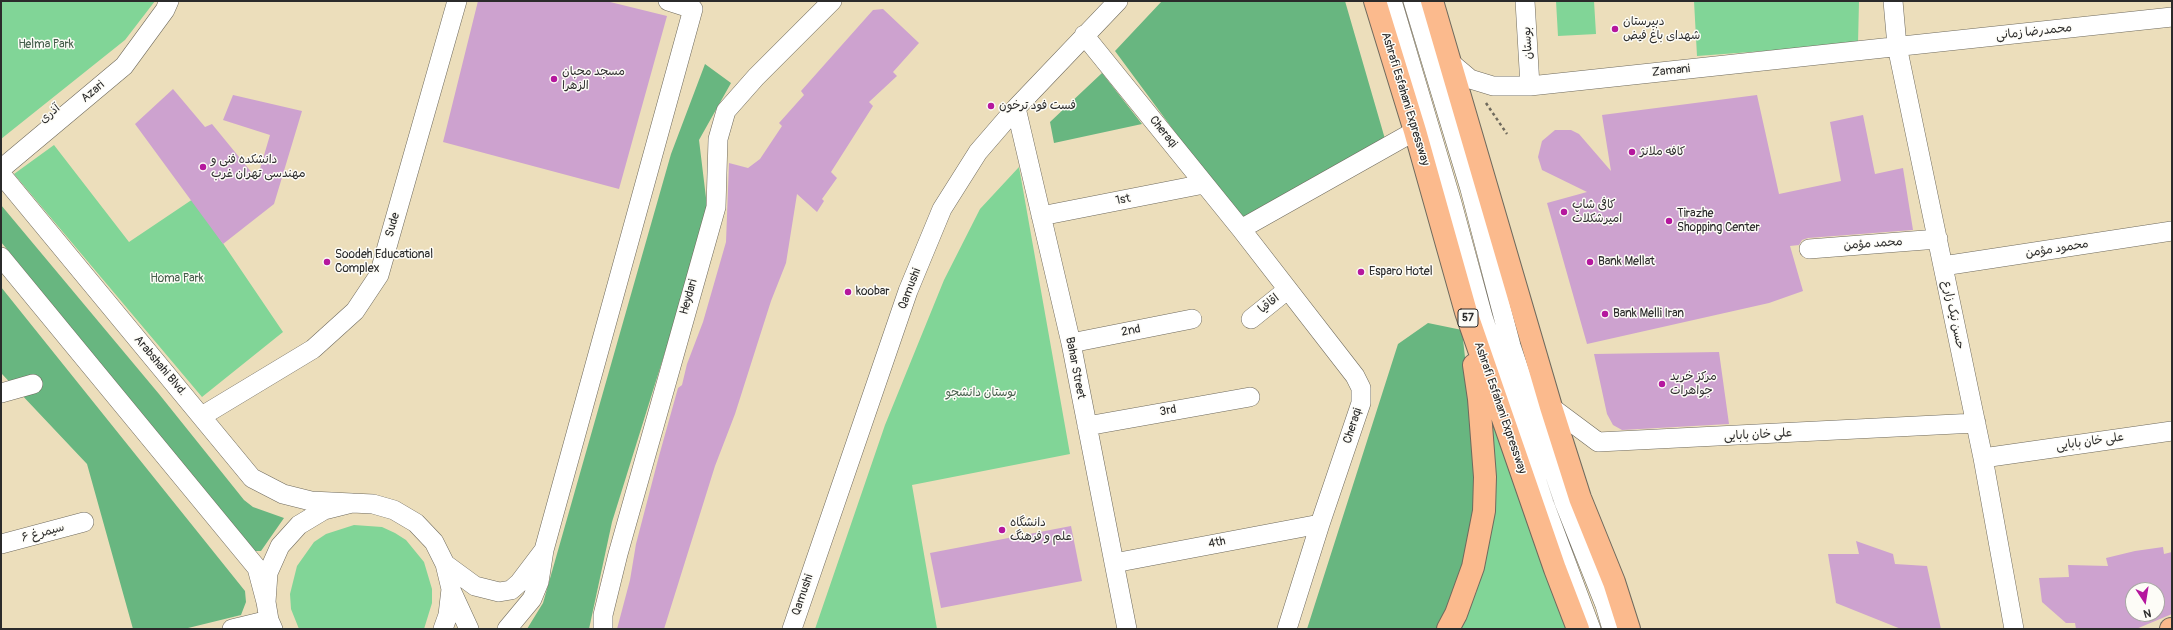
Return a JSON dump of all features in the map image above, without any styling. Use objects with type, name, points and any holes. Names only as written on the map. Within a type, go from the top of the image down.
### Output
[{"type":"highway","name":"Ashrafi Esfahani Expressway","points":[[1375,1],[1415,131],[1466,312],[1555,569],[1578,629]]},
{"type":"highway","points":[[1432,1],[1551,407],[1580,498],[1614,582],[1625,627]]},
{"type":"highway","points":[[1448,629],[1456,614],[1473,567],[1484,511],[1485,477],[1482,436],[1466,312]]},
{"type":"street","name":"Azari","points":[[1,169],[124,66],[165,10],[169,1]]},
{"type":"street","name":"Sude","points":[[202,416],[313,349],[355,311],[379,275],[457,1]]},
{"type":"street","points":[[507,629],[532,599],[539,582],[544,550],[693,9],[668,1]]},
{"type":"street","name":"Heydari","points":[[603,629],[603,614],[618,554],[716,207],[718,139],[726,111],[756,77],[832,1]]},
{"type":"street","name":"Qamushi","points":[[792,629],[908,291],[942,209],[978,152],[1016,108],[1118,1]]},
{"type":"street","points":[[1392,1],[1452,203],[1483,316],[1544,503],[1591,629]]},
{"type":"street","points":[[1413,1],[1470,189],[1511,346],[1564,502],[1605,605],[1625,627]]},
{"type":"street","name":"بوستان","points":[[1525,1],[1530,86]]},
{"type":"street","name":"حسن نیک زارع","points":[[1893,1],[1897,46],[1976,423],[2014,629]]},
{"type":"street","name":"محمدرضا زمانی","points":[[1897,46],[2172,17]]},
{"type":"street","name":"Cheraqi","points":[[1084,35],[1241,229],[1286,290],[1354,376],[1361,388],[1361,403],[1320,524],[1287,629]]},
{"type":"street","name":"آذری","points":[[1,155],[117,57],[139,44]]},
{"type":"street","name":"Zamani","points":[[1451,63],[1470,79],[1493,86],[1530,86],[1897,46]]},
{"type":"street","name":"Bahar Street","points":[[1016,108],[1071,343],[1127,629]]},
{"type":"street","points":[[1241,229],[1415,131]]},
{"type":"street","name":"Arabshahi Blvd.","points":[[1,174],[252,478],[283,494],[311,501],[373,504],[394,510],[416,523],[434,542],[445,564]]},
{"type":"street","name":"1st","points":[[1041,216],[1204,184]]},
{"type":"street","name":"محمود مؤمن","points":[[1943,266],[2172,231]]},
{"type":"street","name":"محمد مؤمن","points":[[1809,249],[1938,239]]},
{"type":"street","points":[[1,257],[257,568],[269,617]]},
{"type":"street","name":"اقاقیا","points":[[1251,319],[1286,290]]},
{"type":"street","name":"2nd","points":[[1071,343],[1192,319]]},
{"type":"street","points":[[1,393],[33,384]]},
{"type":"street","name":"3rd","points":[[1087,426],[1250,397]]},
{"type":"street","name":"علی خان بابایی","points":[[1551,407],[1598,442],[1976,423]]},
{"type":"street","name":"علی خان بابایی","points":[[1983,458],[2172,430]]},
{"type":"street","points":[[269,617],[268,573],[280,546],[299,525],[324,510],[352,503]]},
{"type":"street","name":"سیمرغ ۶","points":[[1,544],[84,522]]},
{"type":"street","name":"4th","points":[[1114,563],[1320,524]]},
{"type":"street","points":[[445,564],[475,586],[499,592],[511,590],[519,583],[544,550]]},
{"type":"street","points":[[445,564],[450,589],[469,629]]},
{"type":"street","points":[[443,629],[448,616],[450,589]]},
{"type":"street","points":[[232,629],[269,617]]},
{"type":"path","points":[[1483,98],[1506,134]]},
{"type":"green space","name":"Helma Park","points":[[1,1],[155,1],[125,40],[1,139]]},
{"type":"green space","points":[[1162,1],[1345,1],[1385,139],[1240,220],[1115,51]]},
{"type":"green space","points":[[1556,1],[1594,1],[1596,34],[1558,36]]},
{"type":"green space","points":[[1694,1],[1859,1],[1858,44],[1697,56]]},
{"type":"green space","points":[[705,64],[731,83],[699,140],[707,206],[680,304],[612,522],[589,629],[527,629],[543,603],[671,154]]},
{"type":"green space","points":[[1102,73],[1142,124],[1054,143],[1050,122]]},
{"type":"green space","name":"Homa Park","points":[[54,145],[129,242],[193,199],[283,332],[202,397],[14,174]]},
{"type":"green space","name":"بوستان دانشجو","points":[[1019,167],[1070,454],[912,485],[937,629],[815,629],[885,425],[944,280],[980,209]]},
{"type":"green space","points":[[1,205],[159,394],[244,500],[253,507],[284,518],[261,551],[254,551],[1,242]]},
{"type":"green space","points":[[1,287],[245,591],[246,602],[241,615],[184,629],[133,629],[87,464],[2,374]]},
{"type":"green space","points":[[1428,323],[1462,330],[1480,494],[1471,543],[1439,629],[1307,629],[1398,344]]},
{"type":"green space","points":[[1485,399],[1568,629],[1458,629],[1476,593],[1485,560]]},
{"type":"green space","points":[[354,525],[382,527],[395,533],[406,540],[424,562],[432,589],[432,603],[424,629],[299,629],[291,609],[290,594],[297,566],[314,542],[326,534]]},
{"type":"building","name":"مسجد محبان الزهرا","points":[[478,1],[606,1],[667,16],[619,189],[443,142]]},
{"type":"building","points":[[883,9],[919,43],[893,72],[897,76],[869,102],[873,106],[831,172],[837,178],[822,199],[824,201],[817,212],[797,194],[786,263],[771,301],[735,414],[715,466],[664,629],[617,629],[630,580],[636,544],[678,388],[682,385],[687,364],[703,322],[726,242],[729,163],[748,168],[760,159],[782,126],[779,123],[804,95],[801,91],[873,10]]},
{"type":"building","name":"دانشکده فنی و مهندسی تهران غرب","points":[[173,89],[205,127],[212,124],[257,179],[270,135],[223,120],[233,95],[302,111],[274,204],[223,244],[135,124]]},
{"type":"building","name":"Tirazhe Shopping Center","points":[[1757,95],[1779,194],[1841,181],[1830,122],[1863,115],[1875,174],[1903,168],[1913,230],[1808,238],[1802,240],[1799,245],[1790,246],[1803,291],[1769,303],[1587,344],[1547,203],[1587,192],[1542,170],[1538,157],[1542,141],[1555,130],[1571,130],[1579,134],[1611,171],[1602,115]]},
{"type":"building","name":"مرکز خرید جواهرات","points":[[1719,352],[1729,424],[1622,430],[1613,425],[1607,414],[1594,354]]},
{"type":"building","points":[[1071,526],[1082,581],[941,608],[930,553]]},
{"type":"building","points":[[1856,541],[1893,554],[1895,564],[1927,566],[1941,629],[1901,629],[1836,603],[1828,554],[1859,554]]},
{"type":"building","points":[[2163,547],[2164,554],[2172,552],[2172,614],[2165,617],[2165,582],[2125,582],[2125,622],[2153,622],[2136,629],[2076,629],[2075,623],[2066,623],[2042,602],[2039,578],[2069,577],[2068,565],[2108,566],[2106,558],[2135,551]]},
{"type":"place","name":"دبیرستان شهدای باغ فیض","points":[[1615,29]]},
{"type":"place","name":"مسجد محبان الزهرا","points":[[554,79]]},
{"type":"place","name":"فست فود ترخون","points":[[991,106]]},
{"type":"place","name":"کافه ملانژ","points":[[1632,152]]},
{"type":"place","name":"دانشکده فنی و مهندسی تهران غرب","points":[[203,167]]},
{"type":"place","name":"کافی شاپ امیرشکلات","points":[[1564,212]]},
{"type":"place","name":"Tirazhe Shopping Center","points":[[1669,221]]},
{"type":"place","name":"Soodeh Educational Complex","points":[[327,262]]},
{"type":"place","name":"Bank Mellat","points":[[1590,262]]},
{"type":"place","name":"Esparo Hotel","points":[[1361,272]]},
{"type":"place","name":"koobar","points":[[848,292]]},
{"type":"place","name":"Bank Melli Iran","points":[[1605,314]]},
{"type":"place","name":"مرکز خرید جواهرات","points":[[1662,384]]},
{"type":"place","name":"دانشگاه علم و فرهنگ","points":[[1002,530]]}]
